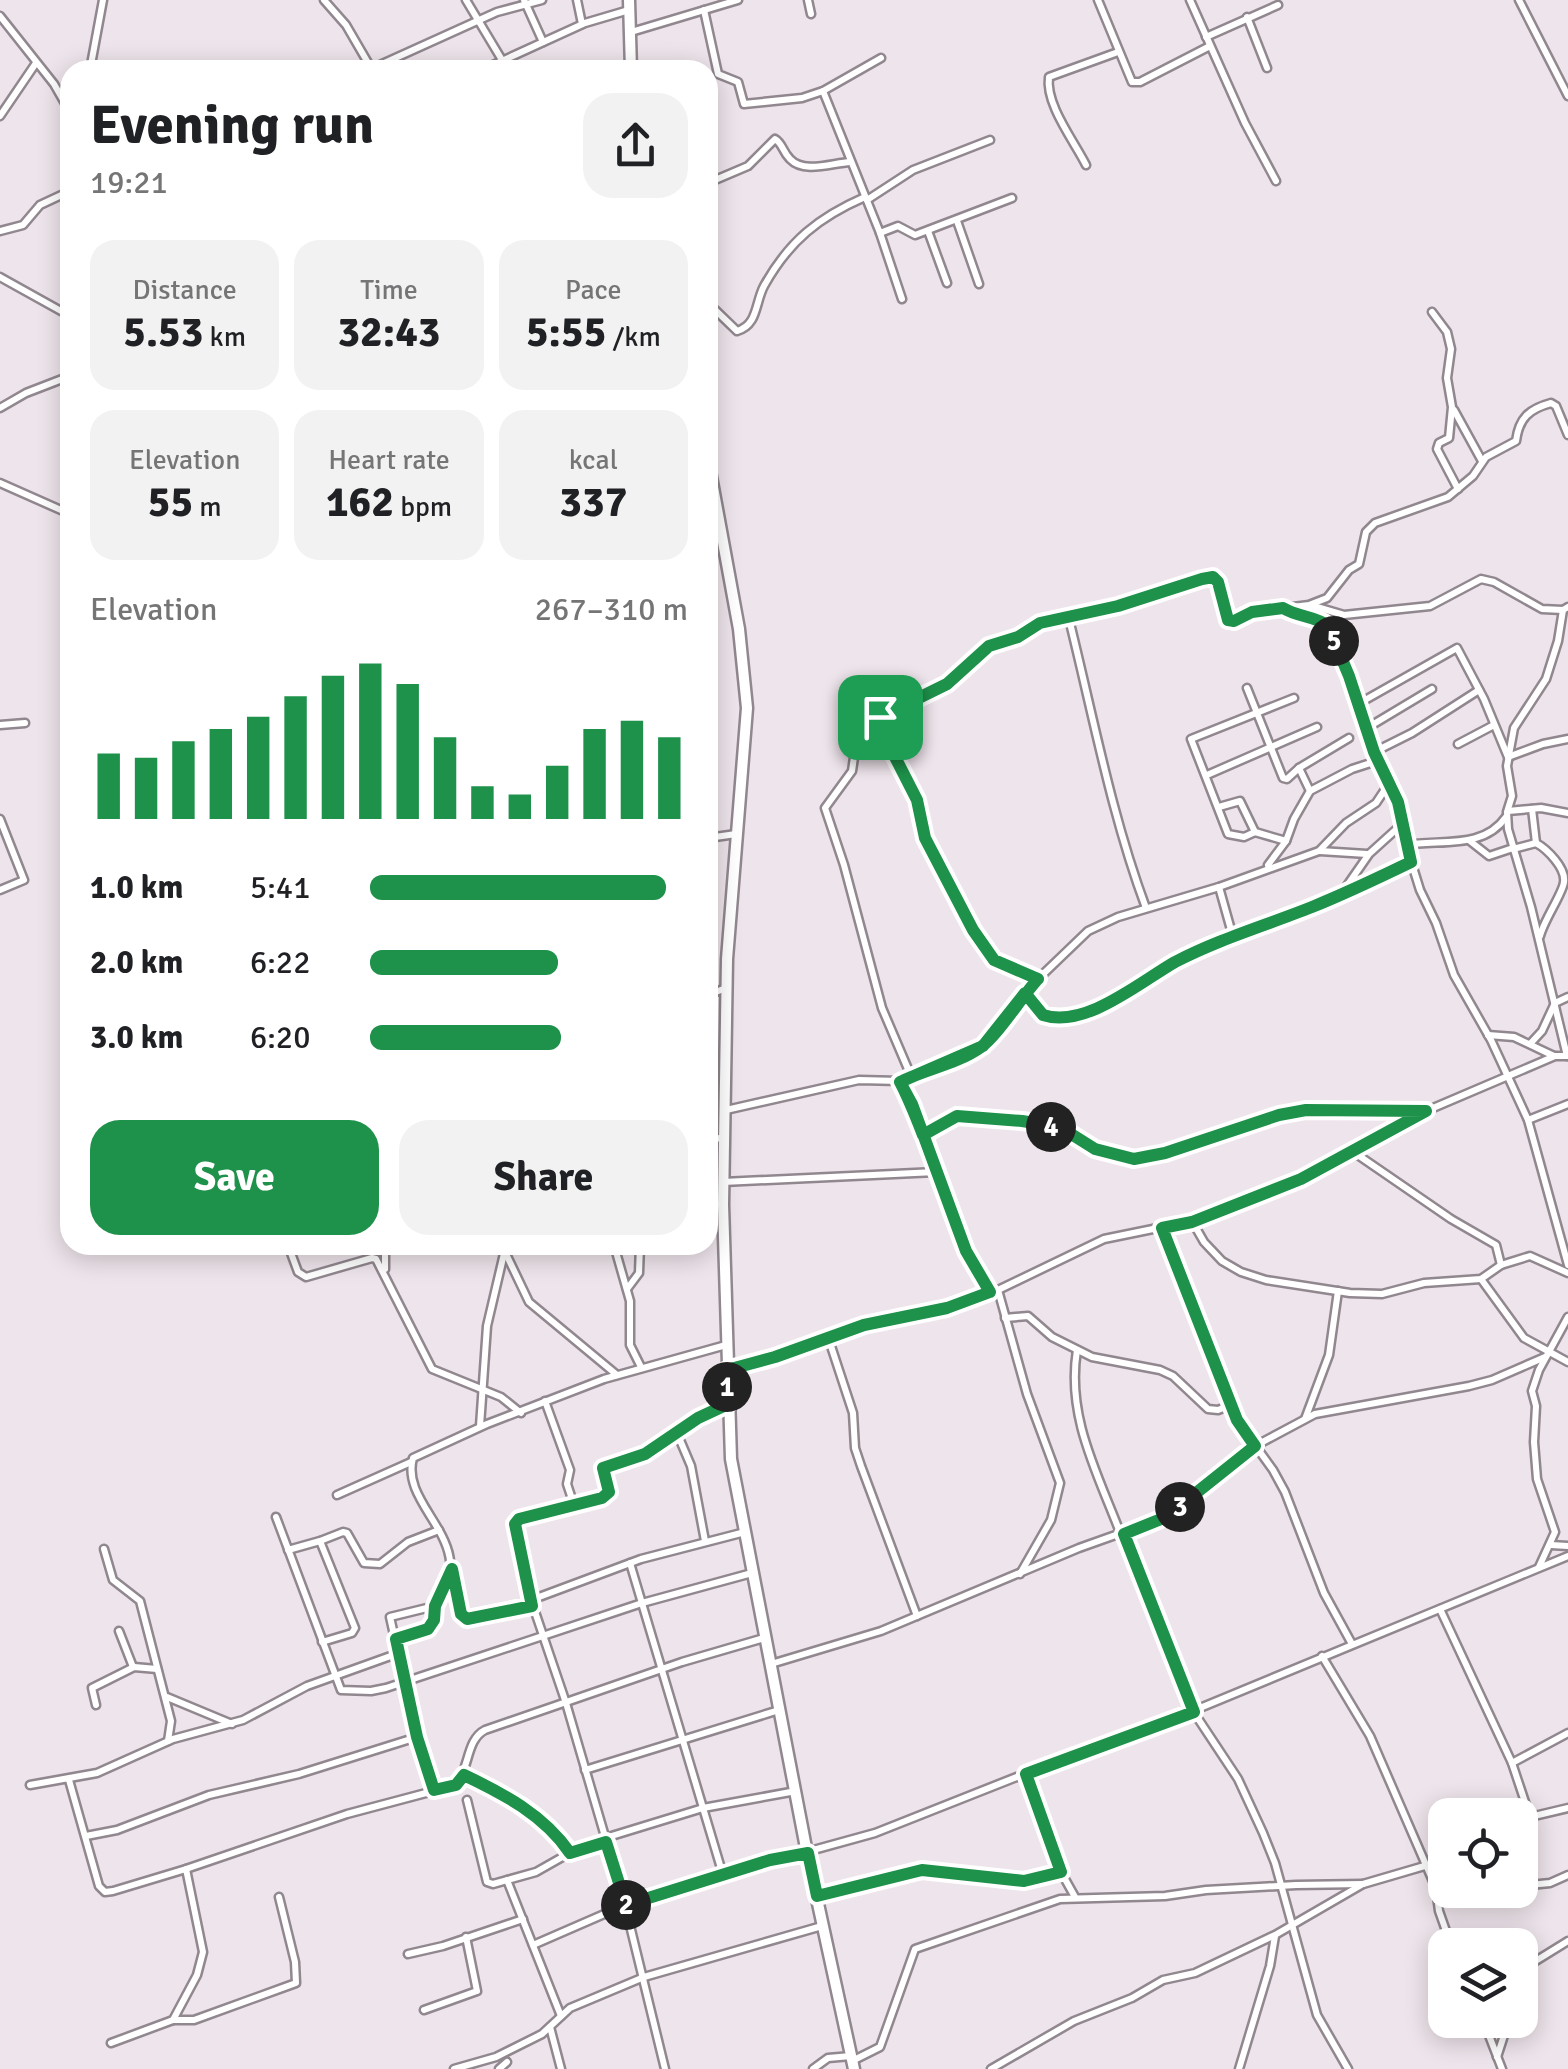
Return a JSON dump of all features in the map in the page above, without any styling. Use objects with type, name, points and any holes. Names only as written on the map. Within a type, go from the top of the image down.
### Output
[{"type":"main road","points":[[630,3],[631,60]]},
{"type":"main road","points":[[718,515],[739,629],[747,708],[727,988],[724,1182],[730,1459],[852,2062]]},
{"type":"street","points":[[92,60],[103,0]]},
{"type":"street","points":[[324,0],[367,60]]},
{"type":"street","points":[[466,0],[502,60],[630,3]]},
{"type":"street","points":[[391,60],[497,12],[542,0]]},
{"type":"street","points":[[577,0],[582,24]]},
{"type":"street","points":[[630,32],[713,4],[738,0]]},
{"type":"street","points":[[808,0],[812,14]]},
{"type":"street","points":[[1098,0],[1128,74],[1136,82],[1210,46]]},
{"type":"street","points":[[1190,0],[1276,180]]},
{"type":"street","points":[[1519,0],[1568,96]]},
{"type":"street","points":[[525,3],[543,42]]},
{"type":"street","points":[[1206,37],[1278,6]]},
{"type":"street","points":[[704,10],[715,60]]},
{"type":"street","points":[[0,16],[60,98]]},
{"type":"street","points":[[1246,17],[1267,68]]},
{"type":"street","points":[[1086,164],[1057,110],[1047,84],[1049,77],[1118,52]]},
{"type":"street","points":[[718,74],[738,82],[744,104],[824,92],[881,58]]},
{"type":"street","points":[[0,116],[36,63]]},
{"type":"street","points":[[824,92],[902,298]]},
{"type":"street","points":[[718,179],[748,166],[775,139],[781,142],[790,160],[803,167],[850,162]]},
{"type":"street","points":[[718,313],[737,331],[746,328],[753,320],[763,288],[804,235],[829,213],[866,198],[913,170],[990,140]]},
{"type":"street","points":[[0,231],[23,225],[40,205],[60,196]]},
{"type":"street","points":[[880,233],[898,226],[910,236],[1012,198]]},
{"type":"street","points":[[958,221],[979,284]]},
{"type":"street","points":[[928,231],[947,283]]},
{"type":"street","points":[[0,277],[60,310]]},
{"type":"street","points":[[1432,312],[1450,341],[1449,438],[1437,449],[1458,489]]},
{"type":"street","points":[[0,408],[60,380]]},
{"type":"street","points":[[910,1076],[882,1008],[825,808],[852,771],[858,730],[947,684],[989,646],[1018,637],[1040,623],[1213,577],[1218,582],[1228,620],[1327,598],[1349,570],[1359,564],[1366,532],[1375,523],[1440,500],[1458,489],[1482,462],[1516,441],[1523,416],[1536,407],[1550,403],[1556,406],[1568,435]]},
{"type":"street","points":[[1452,406],[1482,462]]},
{"type":"street","points":[[0,483],[60,510]]},
{"type":"street","points":[[727,1370],[864,1325],[947,1308],[994,1291],[1104,1239],[1192,1222],[1301,1179],[1426,1111],[1505,1076],[1555,1056],[1568,1056],[1505,826],[1512,796],[1508,757],[1514,728],[1546,679],[1565,608],[1542,608],[1494,582],[1481,580],[1430,606],[1344,616],[1309,605]]},
{"type":"street","points":[[1283,608],[1328,626],[1374,752],[1398,802],[1411,862],[1454,974],[1528,1120],[1568,1265]]},
{"type":"street","points":[[1070,618],[1116,821],[1146,908]]},
{"type":"street","points":[[1358,704],[1456,648],[1508,757]]},
{"type":"street","points":[[1248,688],[1283,778],[1349,738]]},
{"type":"street","points":[[1367,728],[1432,689]]},
{"type":"street","points":[[1374,752],[1479,690]]},
{"type":"street","points":[[1286,842],[1255,832],[1231,836],[1192,740],[1294,698]]},
{"type":"street","points":[[880,717],[917,800],[925,838],[973,930],[994,960],[1038,979]]},
{"type":"street","points":[[0,725],[25,722]]},
{"type":"street","points":[[1458,744],[1494,725]]},
{"type":"street","points":[[1207,774],[1317,727]]},
{"type":"street","points":[[1508,757],[1568,739]]},
{"type":"street","points":[[1266,868],[1286,842],[1310,791],[1380,760]]},
{"type":"street","points":[[1299,768],[1310,791]]},
{"type":"street","points":[[1319,851],[1376,802],[1390,782]]},
{"type":"street","points":[[1220,807],[1240,801],[1255,832]]},
{"type":"street","points":[[1507,813],[1551,808],[1568,814]]},
{"type":"street","points":[[1527,809],[1536,843],[1549,852],[1565,881],[1544,921],[1539,940]]},
{"type":"street","points":[[0,819],[24,880],[0,890]]},
{"type":"street","points":[[1343,891],[1369,854],[1402,824]]},
{"type":"street","points":[[1406,846],[1482,838],[1505,826]]},
{"type":"street","points":[[718,837],[738,834]]},
{"type":"street","points":[[1477,847],[1482,838]]},
{"type":"street","points":[[1470,840],[1489,856],[1536,843]]},
{"type":"street","points":[[726,1110],[860,1080],[900,1082],[983,1046],[1025,993],[1088,931],[1319,851],[1369,854]]},
{"type":"street","points":[[1025,993],[1043,1015],[1070,1018],[1119,997],[1179,960],[1316,906],[1411,862]]},
{"type":"street","points":[[1219,887],[1233,937]]},
{"type":"street","points":[[718,991],[727,988]]},
{"type":"street","points":[[1530,1044],[1542,1031],[1555,1003],[1568,997]]},
{"type":"street","points":[[1488,1035],[1514,1037],[1555,1056]]},
{"type":"street","points":[[900,1082],[966,1251],[994,1291],[1005,1318],[1027,1394],[1060,1482],[1052,1520],[1020,1574]]},
{"type":"street","points":[[1528,1120],[1568,1104]]},
{"type":"street","points":[[923,1135],[957,1116],[1022,1121],[1060,1127],[1095,1149],[1134,1159],[1306,1110],[1426,1111]]},
{"type":"street","points":[[718,1139],[726,1137]]},
{"type":"street","points":[[1351,1150],[1496,1245],[1500,1265]]},
{"type":"street","points":[[724,1182],[936,1172]]},
{"type":"street","points":[[1192,1222],[1204,1242],[1230,1267],[1266,1280],[1338,1291],[1382,1294],[1424,1284],[1482,1278],[1500,1265],[1531,1256],[1568,1273]]},
{"type":"street","points":[[1162,1228],[1230,1404],[1244,1434],[1285,1492],[1324,1593],[1352,1644]]},
{"type":"street","points":[[292,1255],[298,1272],[306,1277],[372,1258],[385,1275],[432,1369],[501,1397],[521,1412]]},
{"type":"street","points":[[385,1255],[385,1275]]},
{"type":"street","points":[[506,1255],[529,1302],[617,1375]]},
{"type":"street","points":[[480,1427],[487,1326],[506,1255]]},
{"type":"street","points":[[617,1255],[631,1308],[630,1345],[641,1367]]},
{"type":"street","points":[[627,1288],[639,1273],[640,1255]]},
{"type":"street","points":[[1482,1278],[1518,1332],[1547,1354],[1568,1362]]},
{"type":"street","points":[[1305,1418],[1329,1355],[1338,1291]]},
{"type":"street","points":[[1005,1318],[1028,1316],[1052,1337],[1092,1357],[1160,1370],[1186,1387],[1208,1409],[1218,1410],[1230,1404]]},
{"type":"street","points":[[1539,1568],[1551,1544],[1554,1523],[1538,1479],[1532,1391],[1568,1317]]},
{"type":"street","points":[[828,1337],[854,1413],[860,1466],[917,1616]]},
{"type":"street","points":[[337,1494],[545,1400],[641,1367],[726,1345]]},
{"type":"street","points":[[1077,1350],[1074,1391],[1087,1450],[1194,1712],[1238,1780],[1263,1833],[1317,2015],[1348,2069]]},
{"type":"street","points":[[771,1664],[881,1631],[1166,1517],[1255,1446],[1315,1414],[1492,1380],[1547,1354]]},
{"type":"street","points":[[545,1400],[570,1470],[567,1484],[574,1505]]},
{"type":"street","points":[[665,2069],[626,1905],[532,1603],[515,1524],[519,1519],[594,1501],[609,1492],[603,1468],[645,1454],[698,1418],[728,1404]]},
{"type":"street","points":[[677,1433],[691,1466],[705,1542]]},
{"type":"street","points":[[410,1462],[415,1485],[452,1569],[461,1614],[467,1619],[532,1603],[630,1563],[746,1532]]},
{"type":"street","points":[[276,1518],[341,1690],[370,1691],[642,1603],[754,1572]]},
{"type":"street","points":[[288,1550],[343,1532],[348,1533],[364,1564],[373,1566],[408,1542],[438,1530]]},
{"type":"street","points":[[320,1541],[356,1628],[352,1633],[322,1642]]},
{"type":"street","points":[[1551,1544],[1568,1546]]},
{"type":"street","points":[[104,1549],[114,1580],[140,1601],[166,1696],[171,1721],[168,1741]]},
{"type":"street","points":[[532,1945],[626,1905],[876,1833],[1194,1712],[1568,1556]]},
{"type":"street","points":[[630,1563],[723,1875]]},
{"type":"street","points":[[396,1639],[428,1629],[452,1569]]},
{"type":"street","points":[[434,1790],[417,1737],[390,1616],[435,1606]]},
{"type":"street","points":[[1440,1609],[1512,1763],[1524,1798]]},
{"type":"street","points":[[119,1631],[134,1667]]},
{"type":"street","points":[[69,1780],[104,1892],[186,1869],[347,1814],[456,1785],[464,1775],[476,1734],[766,1638]]},
{"type":"street","points":[[30,1785],[97,1774],[168,1741],[232,1724],[307,1686],[399,1654]]},
{"type":"street","points":[[1322,1656],[1370,1736],[1436,1888],[1445,1928]]},
{"type":"street","points":[[96,1705],[92,1688],[134,1667],[157,1669]]},
{"type":"street","points":[[166,1696],[232,1724]]},
{"type":"street","points":[[585,1770],[780,1710]]},
{"type":"street","points":[[1512,1763],[1568,1733]]},
{"type":"street","points":[[86,1836],[116,1830],[209,1795],[284,1778],[417,1737]]},
{"type":"street","points":[[1026,1774],[1061,1872],[1075,1897]]},
{"type":"street","points":[[464,1775],[515,1800],[545,1824],[570,1853]]},
{"type":"street","points":[[467,1800],[487,1882],[493,1884],[536,1872],[570,1853],[703,1808],[798,1790]]},
{"type":"street","points":[[1538,1814],[1568,1808]]},
{"type":"street","points":[[991,2069],[1074,2021],[1132,1998],[1162,1980],[1195,1973],[1275,1935],[1363,1884],[1428,1865]]},
{"type":"street","points":[[173,2020],[197,1975],[203,1952],[186,1869]]},
{"type":"street","points":[[817,1896],[922,1870],[1024,1881],[1061,1872]]},
{"type":"street","points":[[1538,1885],[1550,1884],[1568,1874]]},
{"type":"street","points":[[507,1880],[561,2016]]},
{"type":"street","points":[[813,2069],[828,2058],[852,2062],[880,2048],[915,1949],[1060,1898],[1363,1884]]},
{"type":"street","points":[[111,2043],[173,2020],[194,2020],[296,1983],[295,1962],[279,1896]]},
{"type":"street","points":[[408,1954],[522,1919]]},
{"type":"street","points":[[454,2069],[496,2057],[542,2034],[570,2008],[644,1976],[823,1926]]},
{"type":"street","points":[[1238,2069],[1270,1966],[1275,1935]]},
{"type":"street","points":[[424,2010],[477,1992],[466,1937]]},
{"type":"street","points":[[1538,1959],[1568,1940]]},
{"type":"street","points":[[550,2026],[561,2069]]},
{"type":"street","points":[[1490,2038],[1502,2069]]},
{"type":"street","points":[[1497,2057],[1503,2038]]},
{"type":"street","points":[[499,2069],[506,2062]]},
{"type":"route","points":[[880,717],[917,800],[925,838],[973,930],[994,960],[1038,979],[1025,993],[1013,1007],[983,1046],[955,1060],[900,1082],[912,1104],[966,1251],[990,1292],[947,1308],[864,1325],[727,1370],[728,1404],[698,1418],[645,1454],[603,1468],[609,1492],[602,1498],[519,1519],[515,1524],[532,1606],[467,1619],[461,1614],[452,1569],[428,1629],[396,1639],[417,1737],[434,1790],[456,1785],[464,1775],[515,1800],[545,1824],[570,1853],[606,1842],[626,1905],[770,1860],[808,1853],[817,1896],[922,1870],[1024,1881],[1061,1872],[1026,1774],[1194,1712],[1124,1534],[1166,1517],[1255,1446],[1237,1420],[1162,1228],[1192,1222],[1301,1179],[1426,1111],[1306,1110],[1134,1159],[1095,1149],[1060,1127],[1022,1121],[957,1116],[948,1120],[935,1129],[923,1135],[900,1082],[983,1046],[1025,993],[1043,1015],[1070,1018],[1119,997],[1206,947],[1316,906],[1411,862],[1398,802],[1374,752],[1349,676],[1328,626],[1322,621],[1294,615],[1283,608],[1228,620],[1218,582],[1213,577],[1202,579],[1118,606],[1032,626],[1018,637],[989,646],[947,684],[880,717]]}]
